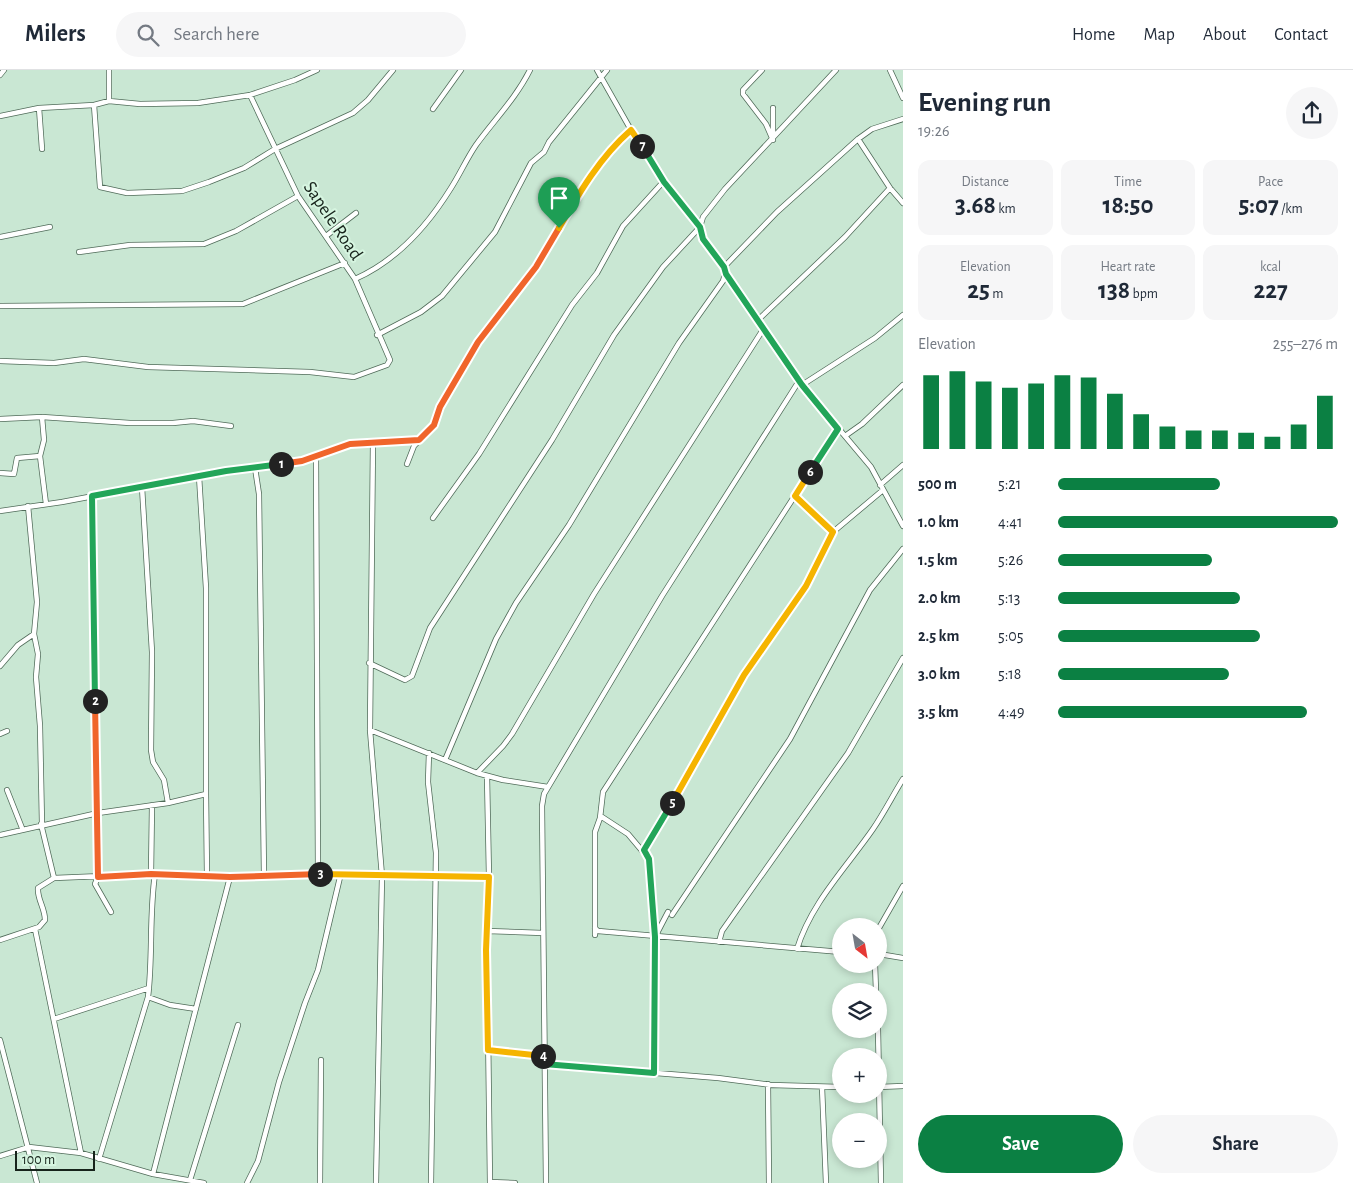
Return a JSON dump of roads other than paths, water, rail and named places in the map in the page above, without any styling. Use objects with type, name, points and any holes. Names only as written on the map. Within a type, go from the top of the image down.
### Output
[{"type":"street","points":[[0,76],[4,70]]},
{"type":"street","points":[[109,70],[109,101]]},
{"type":"street","points":[[0,116],[39,108],[94,105],[109,101],[140,104],[198,103],[250,95],[295,80],[317,70]]},
{"type":"street","points":[[94,105],[100,187],[104,190],[127,193],[182,191],[244,168],[275,149],[353,113],[368,100],[393,70]]},
{"type":"street","points":[[433,109],[461,70]]},
{"type":"street","points":[[355,279],[377,269],[412,239],[450,189],[476,146],[520,89],[530,70]]},
{"type":"street","points":[[597,70],[631,130],[664,182],[700,227],[703,239],[724,267],[726,274],[800,383],[844,436],[857,448],[882,487],[903,526]]},
{"type":"street","points":[[377,335],[421,312],[442,296],[495,232],[531,162],[544,152],[549,142],[607,70]]},
{"type":"street","points":[[762,70],[743,90],[743,94],[766,124],[772,140]]},
{"type":"street","points":[[369,663],[405,680],[412,676],[430,628],[552,440],[614,335],[663,266],[700,227],[703,216],[720,195],[836,70]]},
{"type":"street","points":[[890,70],[903,98]]},
{"type":"street","name":"Sapele Road","points":[[0,361],[54,363],[84,359],[148,367],[310,372],[354,376],[389,363],[355,279],[298,196],[250,95]]},
{"type":"street","points":[[39,108],[42,150]]},
{"type":"street","points":[[772,140],[773,108]]},
{"type":"street","points":[[724,267],[777,212],[858,139],[880,126],[903,119]]},
{"type":"street","points":[[407,464],[414,446],[434,425],[440,407],[478,342],[536,267],[582,189],[619,140],[631,130]]},
{"type":"street","points":[[858,139],[890,188],[903,203]]},
{"type":"street","points":[[433,518],[479,454],[572,305],[597,273],[623,226],[650,194],[664,182]]},
{"type":"street","points":[[758,320],[845,237],[890,188]]},
{"type":"street","points":[[79,252],[130,246],[204,244],[236,231],[298,196]]},
{"type":"street","points":[[326,236],[356,213]]},
{"type":"street","points":[[0,238],[50,227]]},
{"type":"street","points":[[0,306],[243,304],[345,263]]},
{"type":"street","points":[[445,760],[496,639],[516,603],[569,525],[678,342],[723,281],[726,274]]},
{"type":"street","points":[[546,1183],[542,806],[548,787],[662,596],[800,383],[875,338],[903,315]]},
{"type":"street","points":[[477,773],[512,734],[594,594],[764,328]]},
{"type":"street","points":[[844,436],[903,386]]},
{"type":"street","points":[[0,419],[42,417],[130,423],[173,423],[193,420],[231,426]]},
{"type":"street","points":[[42,417],[44,440],[40,456],[46,504]]},
{"type":"street","points":[[595,935],[595,832],[600,818],[603,792],[838,429]]},
{"type":"street","points":[[0,511],[200,476],[302,461],[350,444],[372,441],[419,440]]},
{"type":"street","points":[[372,441],[370,730],[382,876],[376,1183]]},
{"type":"street","points":[[0,473],[14,474],[17,458],[40,456]]},
{"type":"street","points":[[316,456],[318,874]]},
{"type":"street","points":[[644,850],[744,675],[806,586],[833,532],[903,465]]},
{"type":"street","points":[[255,468],[259,494],[264,875]]},
{"type":"street","points":[[200,476],[206,588],[207,876]]},
{"type":"street","points":[[142,487],[152,652],[151,750],[153,762],[164,780],[168,803]]},
{"type":"street","points":[[92,496],[98,813],[98,877],[95,884],[111,912]]},
{"type":"street","points":[[795,496],[833,532]]},
{"type":"street","points":[[28,506],[36,602],[34,634],[38,654],[36,677],[40,726],[41,824],[54,878]]},
{"type":"street","points":[[655,937],[790,739],[870,590],[903,549]]},
{"type":"street","points":[[0,666],[18,645],[34,634]]},
{"type":"street","points":[[719,942],[725,925],[848,753],[903,658]]},
{"type":"street","points":[[370,730],[477,773],[548,787]]},
{"type":"street","points":[[0,734],[7,731]]},
{"type":"street","points":[[429,753],[428,782],[436,853],[431,1183]]},
{"type":"street","points":[[487,776],[490,1182],[515,1183]]},
{"type":"street","points":[[797,949],[803,928],[818,904],[874,827],[903,779]]},
{"type":"street","points":[[7,790],[22,828]]},
{"type":"street","points":[[0,835],[41,824],[98,813],[168,803],[206,794]]},
{"type":"street","points":[[99,1159],[148,996],[153,874],[152,805]]},
{"type":"street","points":[[600,818],[602,817],[628,834],[644,850],[649,859],[655,937],[654,1073]]},
{"type":"street","points":[[247,1183],[258,1161],[279,1082],[318,970],[341,873]]},
{"type":"street","points":[[0,940],[35,928],[45,920],[45,913],[37,895],[38,888],[54,878],[153,874],[230,877],[341,873],[435,878],[489,877]]},
{"type":"street","points":[[153,1174],[230,877]]},
{"type":"street","points":[[885,918],[903,886]]},
{"type":"street","points":[[35,928],[81,1153]]},
{"type":"street","points":[[595,928],[598,931],[655,937],[832,951]]},
{"type":"street","points":[[487,931],[543,933]]},
{"type":"street","points":[[888,956],[903,958]]},
{"type":"street","points":[[54,1019],[149,988]]},
{"type":"street","points":[[148,996],[170,1005],[196,1009]]},
{"type":"street","points":[[190,1180],[238,1025]]},
{"type":"street","points":[[0,1040],[37,1183]]},
{"type":"street","points":[[488,1050],[544,1057]]},
{"type":"street","points":[[320,1183],[321,1060]]},
{"type":"street","points":[[544,1064],[768,1084],[832,1087]]},
{"type":"street","points":[[768,1084],[769,1183]]},
{"type":"street","points":[[887,1087],[903,1086]]},
{"type":"street","points":[[822,1087],[826,1183]]},
{"type":"street","points":[[880,1103],[881,1183]]},
{"type":"street","points":[[0,1156],[29,1147],[81,1153],[153,1174],[204,1183]]}]
